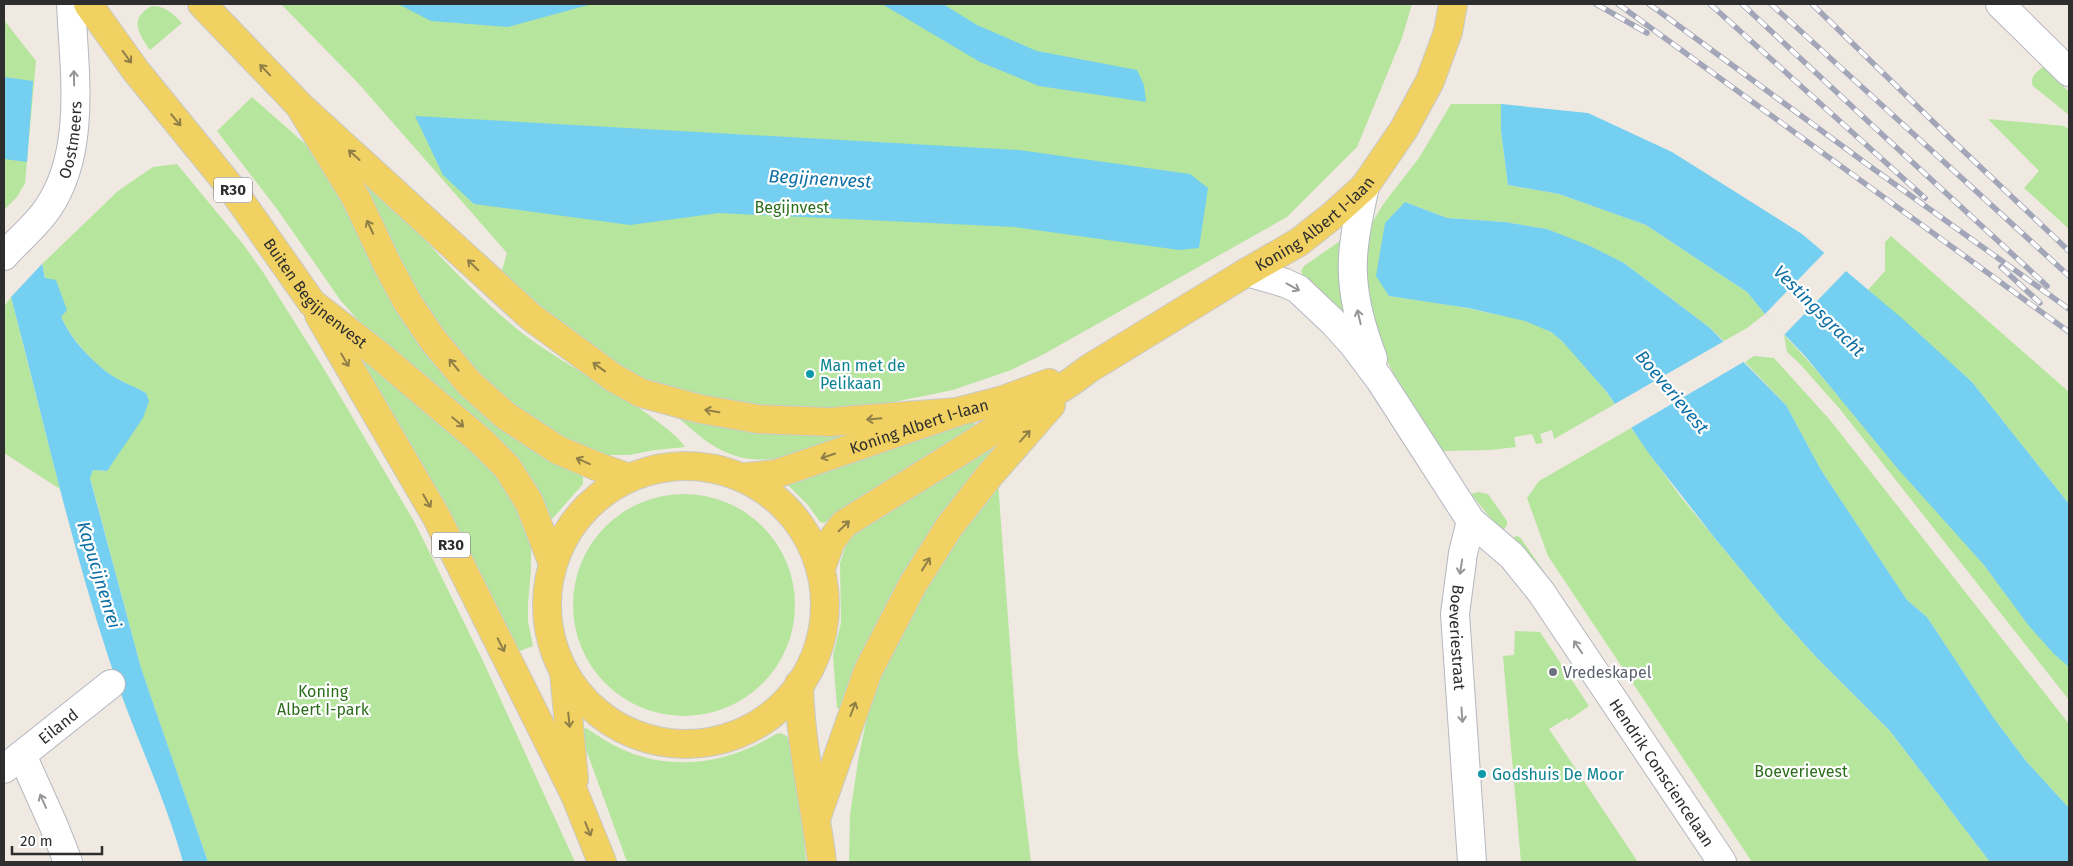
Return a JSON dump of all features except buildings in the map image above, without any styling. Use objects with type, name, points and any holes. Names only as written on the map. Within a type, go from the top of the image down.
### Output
[{"type":"main road","name":"Buiten Begijnenvest","points":[[88,4],[136,71],[232,189],[312,303],[379,355],[481,441],[507,467],[530,502],[553,564]]},
{"type":"main road","points":[[202,4],[299,105],[531,317],[614,378],[641,392],[700,409],[767,419],[829,422],[957,412]]},
{"type":"main road","name":"Koning Albert I-laan","points":[[821,568],[831,541],[844,524],[1068,384],[1090,368],[1298,242],[1332,216],[1365,186],[1404,129],[1430,81],[1448,32],[1453,4]]},
{"type":"main road","points":[[299,105],[356,198],[387,264],[408,303],[432,340],[469,383],[506,416],[558,450],[629,478]]},
{"type":"main road","name":"R30","points":[[312,303],[437,518],[575,795],[602,862]]},
{"type":"main road","name":"Koning Albert I-laan","points":[[746,477],[776,474],[957,412],[1003,400],[1090,368]]},
{"type":"main road","points":[[817,816],[868,671],[913,584],[949,527],[988,476],[1068,384]]},
{"type":"main road","name":"R30","points":[[675,467],[725,470],[746,477],[767,490],[795,518],[806,534],[821,568],[826,600],[823,633],[810,668],[785,703],[769,717],[753,727],[718,740],[680,744],[643,738],[607,720],[590,706],[564,672],[553,646],[547,620],[547,592],[553,564],[564,538],[581,512],[604,493],[629,478],[675,467]]},
{"type":"main road","name":"R30","points":[[564,672],[575,795]]},
{"type":"main road","points":[[799,684],[800,711],[817,816],[822,862]]},
{"type":"street","name":"Oostmeers","points":[[4,256],[47,209],[62,181],[70,158],[74,127],[71,4]]},
{"type":"street","points":[[2000,4],[2069,72]]},
{"type":"street","points":[[1365,186],[1355,237],[1353,283],[1360,320],[1380,380]]},
{"type":"street","points":[[1247,272],[1285,283],[1309,298],[1323,310],[1353,344],[1380,380],[1471,521]]},
{"type":"street","name":"Boeveriestraat","points":[[1471,521],[1463,553],[1455,614],[1472,862]]},
{"type":"street","name":"Hendrik Consciencelaan","points":[[1471,521],[1512,556],[1526,572],[1722,862]]},
{"type":"street","name":"Eiland","points":[[13,762],[111,684]]},
{"type":"street","points":[[13,762],[53,824],[68,862]]},
{"type":"green space","name":"Begijnvest","points":[[281,4],[1412,4],[1402,38],[1357,147],[1287,217],[1044,354],[1011,370],[953,390],[879,405],[817,412],[713,402],[639,379],[603,356],[501,274],[507,253],[358,83]]},
{"type":"green space","points":[[152,6],[165,9],[182,23],[150,50],[139,32],[138,21],[140,16]]},
{"type":"green space","points":[[4,20],[36,61],[25,183],[17,197],[4,210]]},
{"type":"green space","points":[[2044,66],[2069,92],[2069,115],[2033,86],[2033,77]]},
{"type":"green space","points":[[252,97],[312,150],[522,442],[583,477],[583,484],[553,518],[550,520],[341,301],[277,209],[217,131]]},
{"type":"green space","points":[[1451,104],[1501,104],[1501,131],[1508,185],[1559,194],[1646,225],[1747,292],[1765,314],[1747,328],[1724,341],[1710,328],[1624,263],[1547,229],[1505,222],[1447,218],[1405,202],[1389,296],[1517,319],[1546,329],[1569,347],[1615,404],[1554,439],[1552,430],[1540,434],[1543,443],[1536,444],[1532,434],[1514,437],[1516,447],[1490,450],[1443,451],[1391,369],[1383,352],[1365,284],[1368,234],[1373,221],[1384,203],[1419,158]]},
{"type":"green space","points":[[1988,119],[2064,126],[2069,130],[2069,229],[2024,188],[2039,171]]},
{"type":"green space","name":"Koning Albert I-park","points":[[177,164],[243,244],[263,272],[321,364],[415,523],[483,661],[575,862],[208,862],[141,668],[90,477],[93,470],[107,471],[146,393],[108,373],[84,351],[65,325],[58,311],[51,296],[42,264],[118,191],[153,167]]},
{"type":"green space","points":[[370,187],[378,190],[451,268],[509,322],[546,350],[642,410],[672,433],[685,447],[629,455],[601,455],[580,449],[500,400],[426,317],[364,190]]},
{"type":"green space","points":[[1891,236],[2069,392],[2069,504],[1972,382],[1868,290],[1885,271],[1885,242]]},
{"type":"green space","points":[[1342,241],[1347,317],[1303,276],[1301,271],[1304,266]]},
{"type":"green space","points":[[11,297],[60,489],[4,453],[4,307]]},
{"type":"green space","points":[[1784,335],[1974,553],[2045,644],[2069,667],[2069,700],[1839,408],[1787,352]]},
{"type":"green space","points":[[1754,356],[1774,358],[1830,420],[2069,724],[2069,808],[2026,761],[1993,717],[1927,617],[1907,600],[1821,470],[1786,405],[1745,362]]},
{"type":"green space","points":[[365,360],[479,455],[509,489],[531,540],[528,622],[533,646],[517,652],[426,471],[364,365]]},
{"type":"green space","points":[[672,413],[861,431],[792,456],[756,459],[738,457],[715,447]]},
{"type":"green space","points":[[1029,420],[843,710],[837,708],[833,655],[841,623],[840,563],[851,535]]},
{"type":"green space","points":[[974,421],[976,427],[968,433],[824,523],[820,522],[808,505],[788,485],[788,482]]},
{"type":"green space","name":"Boeverievest","points":[[1631,428],[1680,496],[1780,617],[1817,658],[1890,731],[1990,862],[1752,862],[1548,556],[1527,498],[1539,481]]},
{"type":"green space","points":[[998,482],[1018,754],[1031,862],[849,862],[850,815],[859,755],[870,704],[884,663],[943,555]]},
{"type":"green space","points":[[1478,492],[1488,494],[1507,521],[1507,525],[1502,532],[1471,494]]},
{"type":"green space","points":[[673,494],[695,494],[727,502],[763,526],[787,562],[793,583],[795,605],[793,627],[787,648],[763,684],[727,708],[695,716],[673,716],[641,708],[613,691],[598,676],[581,648],[573,616],[573,594],[581,562],[598,534],[613,519],[641,502]]},
{"type":"green space","points":[[1516,536],[1520,537],[1565,602],[1561,605],[1511,540]]},
{"type":"green space","points":[[1515,631],[1540,632],[1589,706],[1569,720],[1567,718],[1549,729],[1638,862],[1521,862],[1503,656],[1514,655]]},
{"type":"green space","points":[[586,728],[626,751],[664,761],[684,762],[722,757],[759,744],[776,734],[780,733],[787,736],[797,767],[806,862],[627,862],[580,733]]},
{"type":"water","points":[[398,4],[592,4],[508,27],[431,21]]},
{"type":"water","points":[[882,4],[943,4],[977,25],[1037,51],[1137,70],[1144,85],[1146,102],[1039,86],[980,62]]},
{"type":"water","points":[[4,77],[33,81],[27,162],[4,159]]},
{"type":"water","name":"Vestingsgracht","points":[[1501,104],[1588,113],[1672,152],[1802,234],[1904,320],[1972,382],[2069,504],[2069,667],[2054,654],[2029,626],[1984,565],[1898,469],[1805,356],[1747,292],[1646,225],[1559,194],[1508,185],[1501,131]]},
{"type":"water","name":"Begijnenvest","points":[[415,116],[1019,150],[1190,174],[1208,188],[1199,248],[1179,250],[1015,227],[719,213],[630,225],[474,204],[443,175]]},
{"type":"water","points":[[1405,202],[1447,218],[1505,222],[1547,229],[1590,246],[1624,263],[1710,328],[1786,405],[1821,470],[1907,600],[1927,617],[1993,717],[2026,761],[2069,808],[2069,862],[1990,862],[1890,731],[1817,658],[1780,617],[1714,537],[1650,455],[1606,391],[1562,341],[1551,332],[1525,321],[1468,308],[1389,296],[1376,276],[1385,223]]},
{"type":"water","name":"Kapucijnenrei","points":[[42,264],[45,278],[56,280],[67,310],[61,317],[75,340],[108,373],[146,393],[149,401],[143,418],[107,471],[93,470],[90,478],[141,668],[208,862],[183,862],[167,811],[118,685],[82,570],[11,297]]},
{"type":"pier","points":[[1826,251],[1848,269],[1784,335],[1765,314]]},
{"type":"pier","points":[[1726,340],[1747,360],[1629,429],[1613,405]]},
{"type":"railway","points":[[1596,4],[1647,33]]},
{"type":"railway","points":[[1618,4],[2069,332]]},
{"type":"railway","points":[[1649,4],[1875,170],[2069,309]]},
{"type":"railway","points":[[1710,4],[1925,198]]},
{"type":"railway","points":[[1742,4],[2047,286]]},
{"type":"railway","points":[[1771,4],[2069,276]]},
{"type":"railway","points":[[1812,4],[2069,251]]},
{"type":"railway","points":[[2001,267],[2040,303]]},
{"type":"place","name":"Man met de Pelikaan","points":[[810,374]]},
{"type":"place","name":"Vredeskapel","points":[[1553,672]]},
{"type":"place","name":"Godshuis De Moor","points":[[1482,774]]}]
